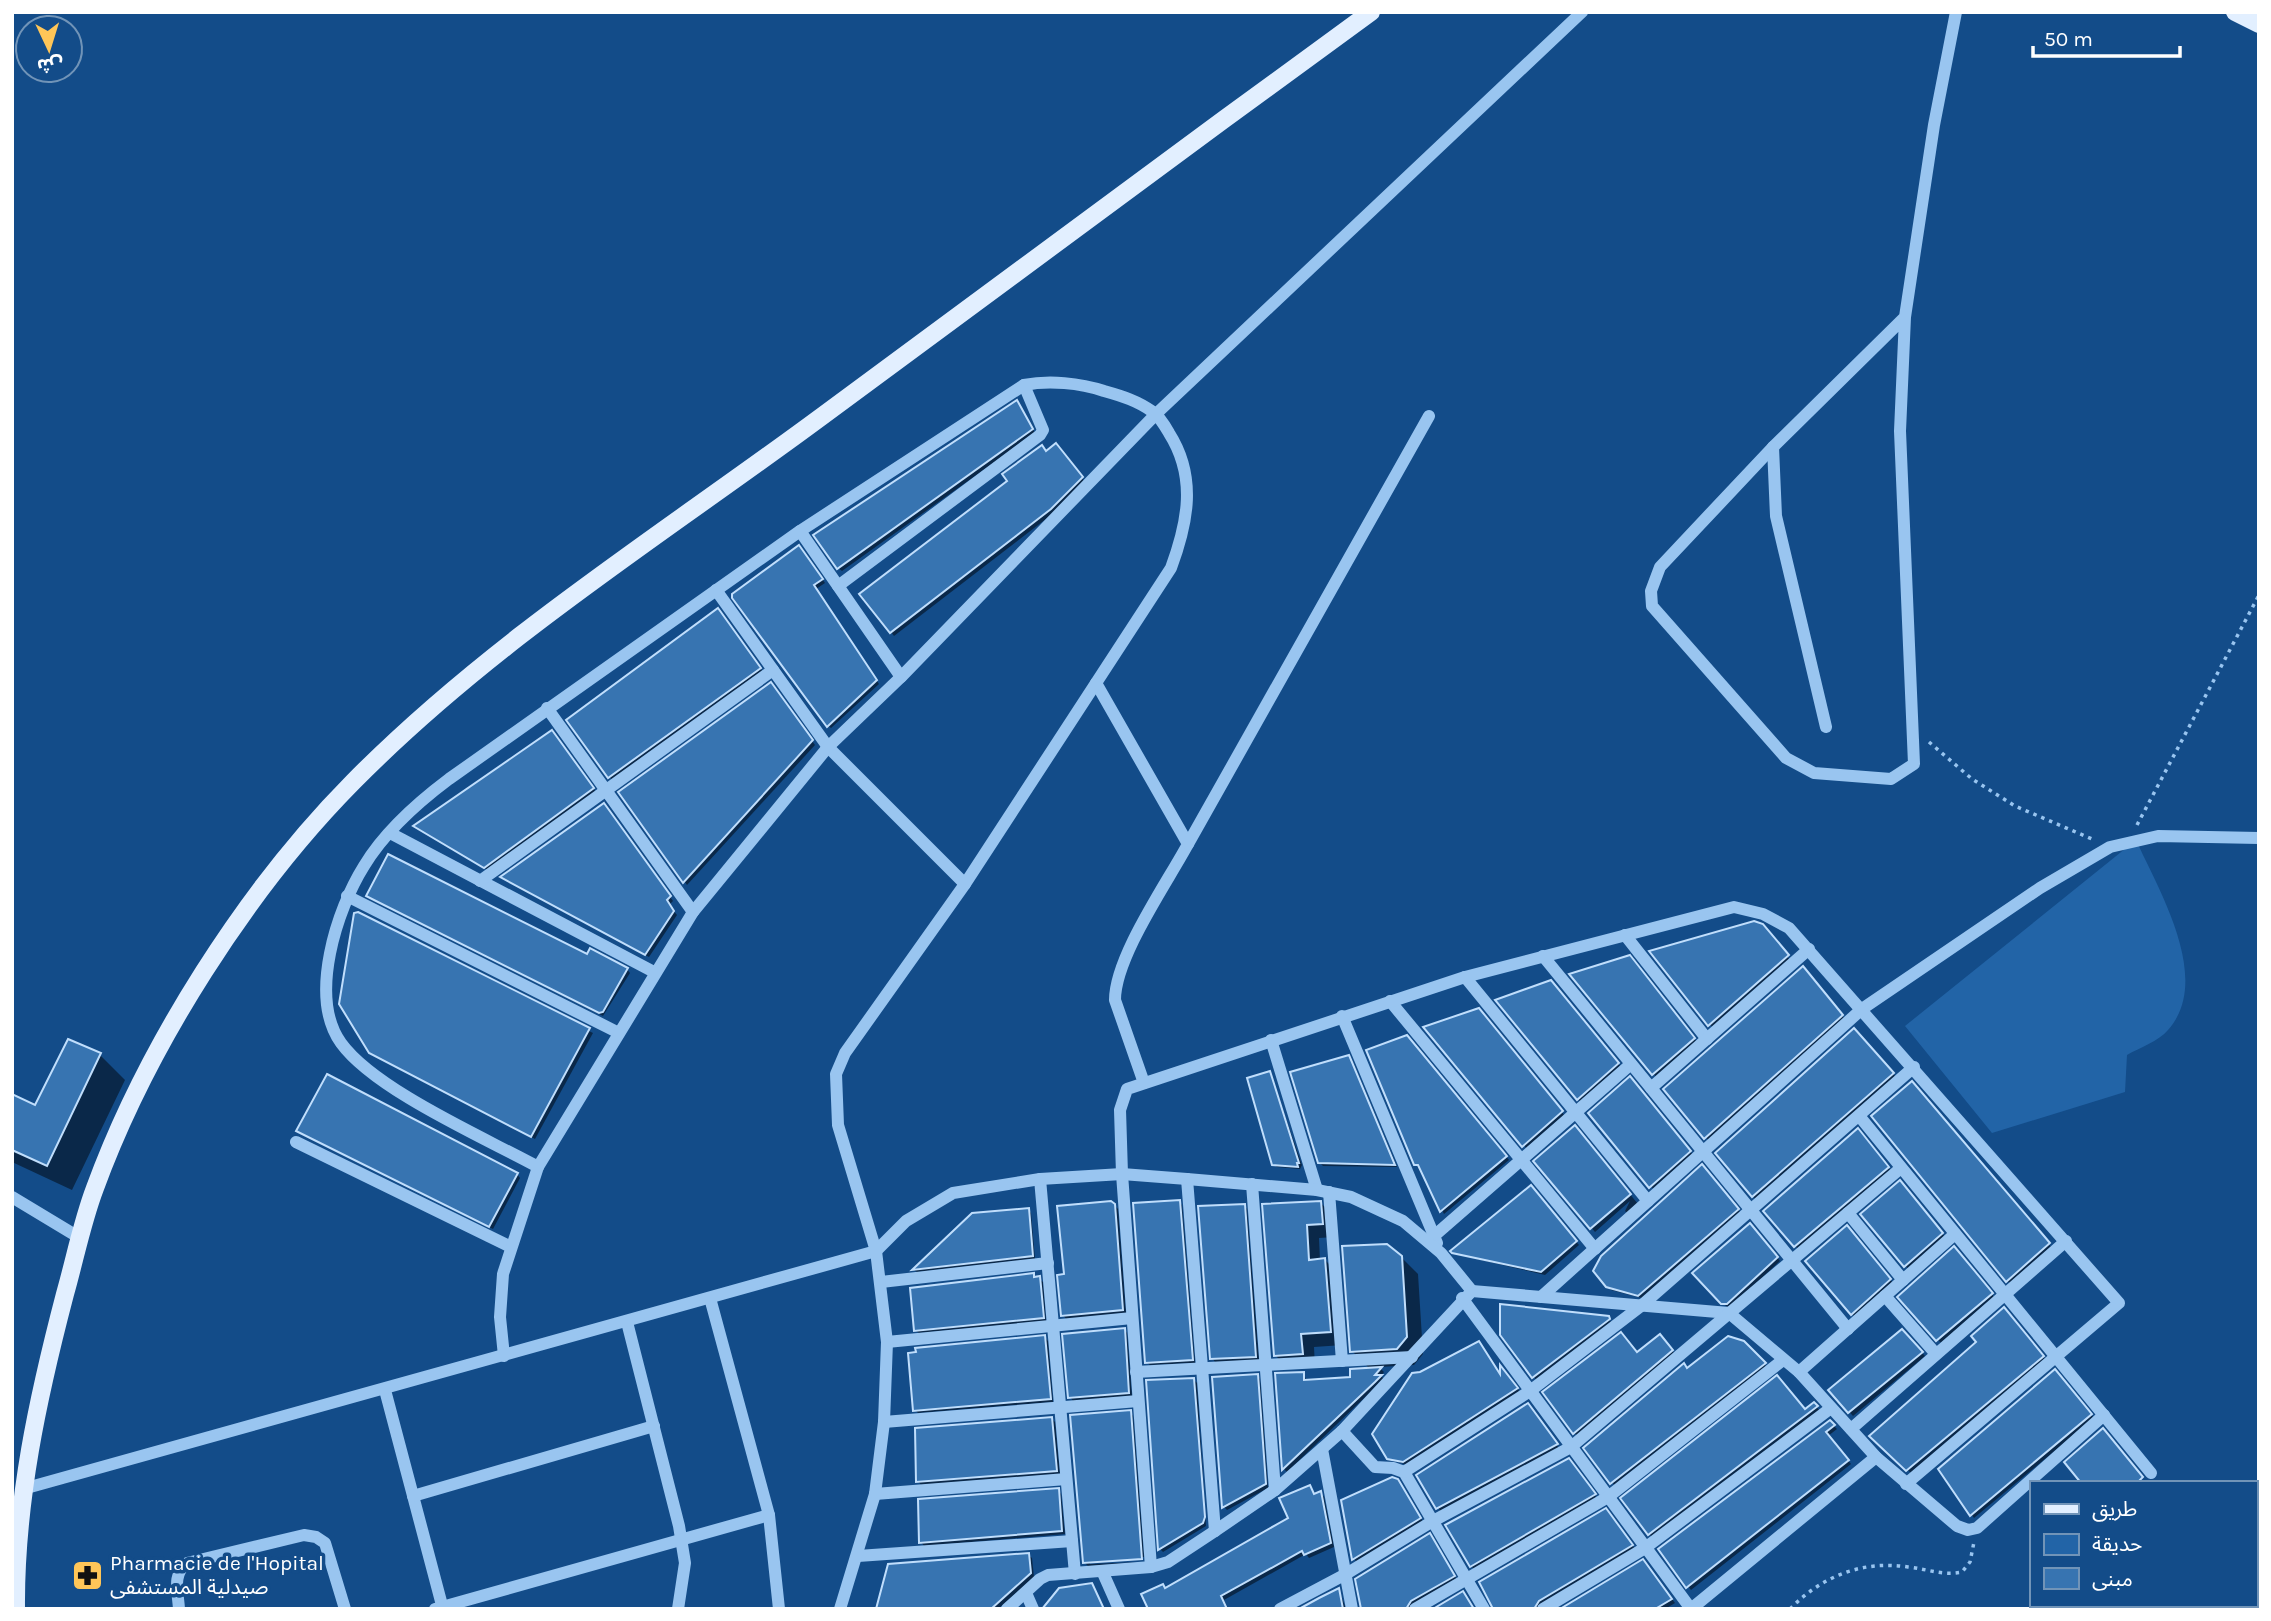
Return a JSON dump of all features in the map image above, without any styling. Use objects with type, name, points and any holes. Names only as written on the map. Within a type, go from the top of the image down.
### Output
[{"type":"main road","points":[[16,1609],[23,1489],[45,1370],[95,1189],[123,1124],[188,998],[274,874],[353,782],[402,736],[539,622],[821,417],[1012,272],[1371,12]]},
{"type":"main road","points":[[2235,12],[2259,24]]},
{"type":"street","points":[[504,1356],[499,1294],[510,1247],[538,1167],[617,1032],[693,912],[828,747],[901,677],[1156,414],[1582,12]]},
{"type":"street","points":[[1905,317],[1773,447],[1660,567],[1651,591],[1652,606],[1786,758],[1814,773],[1891,779],[1914,764],[1900,431],[1905,317],[1934,125],[1956,12]]},
{"type":"street","points":[[538,1167],[385,1083],[340,1042],[333,1027],[324,988],[333,941],[348,896],[364,865],[390,833],[415,804],[547,708],[800,531],[1024,385],[1053,383],[1093,387],[1131,399],[1156,414],[1178,447],[1189,497],[1184,535],[1171,568],[965,884],[845,1053],[836,1074],[838,1125],[876,1251],[887,1342],[884,1422],[875,1494],[840,1609]]},
{"type":"street","points":[[838,586],[1041,435],[1043,430],[1040,420],[1024,385]]},
{"type":"street","points":[[1144,1083],[1115,999],[1115,986],[1122,963],[1429,416]]},
{"type":"street","points":[[1773,447],[1776,516],[1826,727]]},
{"type":"street","points":[[800,531],[901,677]]},
{"type":"street","points":[[716,590],[828,747],[965,884]]},
{"type":"street","points":[[480,881],[773,670]]},
{"type":"street","points":[[1096,682],[1188,844]]},
{"type":"street","points":[[547,708],[693,912]]},
{"type":"street","points":[[390,833],[654,972]]},
{"type":"street","points":[[1541,1297],[1862,1009],[2040,888],[2110,847],[2158,836],[2259,838]]},
{"type":"street","points":[[348,896],[617,1032]]},
{"type":"street","points":[[1151,1567],[1122,1174],[1122,1097],[1127,1089],[1465,977],[1734,907],[1780,921],[1809,949],[2119,1303],[1906,1483]]},
{"type":"street","points":[[1625,935],[1707,1039]]},
{"type":"street","points":[[1651,1088],[1809,949]]},
{"type":"street","points":[[1543,956],[1848,1329]]},
{"type":"street","points":[[1465,977],[1648,1200]]},
{"type":"street","points":[[1390,1001],[1595,1249]]},
{"type":"street","points":[[1342,1016],[1441,1252],[1530,1391],[1691,1609],[1876,1457]]},
{"type":"street","points":[[1271,1040],[1323,1191],[1342,1361]]},
{"type":"street","points":[[1434,1236],[1631,1064]]},
{"type":"street","points":[[1404,1472],[1530,1391],[1640,1306],[1752,1212],[1914,1067]]},
{"type":"street","points":[[1860,1117],[2151,1473]]},
{"type":"street","points":[[296,1142],[510,1247]]},
{"type":"street","points":[[1280,1609],[1346,1574],[1433,1521],[1571,1447],[1901,1168]]},
{"type":"street","points":[[23,1489],[876,1251],[906,1221],[953,1194],[1040,1179],[1122,1174],[1252,1184],[1351,1196],[1403,1221],[1441,1252]]},
{"type":"street","points":[[1040,1179],[1074,1574]]},
{"type":"street","points":[[1187,1179],[1215,1531]]},
{"type":"street","points":[[1252,1184],[1275,1490]]},
{"type":"street","points":[[12,1197],[80,1238]]},
{"type":"street","points":[[1848,1213],[1903,1280]]},
{"type":"street","points":[[1800,1372],[1955,1234]]},
{"type":"street","points":[[1851,1429],[2066,1241]]},
{"type":"street","points":[[881,1282],[1048,1263]]},
{"type":"street","points":[[1467,1294],[1541,1297],[1729,1313],[1800,1372],[1876,1457],[1957,1526],[1968,1530],[1977,1528],[2104,1415]]},
{"type":"street","points":[[1007,1609],[1040,1579],[1151,1567],[1168,1562],[1275,1490],[1342,1431],[1467,1294]]},
{"type":"street","points":[[1885,1296],[1936,1354]]},
{"type":"street","points":[[710,1298],[769,1516],[779,1609]]},
{"type":"street","points":[[887,1342],[1132,1318]]},
{"type":"street","points":[[627,1322],[681,1540],[685,1563],[678,1609]]},
{"type":"street","points":[[1136,1372],[1412,1357]]},
{"type":"street","points":[[1415,1609],[1608,1497],[1783,1360]]},
{"type":"street","points":[[385,1390],[440,1608],[769,1516]]},
{"type":"street","points":[[884,1422],[1138,1401]]},
{"type":"street","points":[[1543,1609],[1645,1548],[1831,1408]]},
{"type":"street","points":[[413,1496],[654,1426]]},
{"type":"street","points":[[1342,1431],[1376,1467],[1404,1472],[1484,1609]]},
{"type":"street","points":[[1322,1449],[1352,1609]]},
{"type":"street","points":[[875,1494],[1066,1479]]},
{"type":"street","points":[[179,1609],[177,1579],[180,1568],[187,1563],[303,1535],[316,1537],[325,1543],[345,1609]]},
{"type":"street","points":[[858,1556],[1072,1541]]},
{"type":"street","points":[[1103,1573],[1119,1609]]},
{"type":"street","points":[[1026,1593],[1033,1609]]},
{"type":"path","points":[[2128,843],[2259,595]]},
{"type":"path","points":[[1912,727],[1972,779],[2015,806],[2110,847]]},
{"type":"path","points":[[1790,1609],[1804,1595],[1830,1578],[1858,1568],[1910,1567],[1942,1575],[1962,1572],[1970,1562],[1977,1528]]},
{"type":"green space","points":[[2136,840],[2178,935],[2184,961],[2185,986],[2180,1009],[2164,1034],[2127,1055],[2125,1092],[1992,1133],[1905,1026]]},
{"type":"building","points":[[1017,400],[1033,429],[837,569],[813,535]]},
{"type":"building","points":[[1056,443],[1083,477],[1051,509],[890,633],[859,594],[1007,481],[1002,474],[1042,445],[1046,451]]},
{"type":"building","points":[[799,545],[823,579],[814,585],[877,680],[827,727],[732,598],[732,594]]},
{"type":"building","points":[[718,608],[761,668],[608,778],[566,720]]},
{"type":"building","points":[[771,682],[813,740],[683,883],[618,792]]},
{"type":"building","points":[[552,730],[594,788],[484,868],[413,826]]},
{"type":"building","points":[[604,803],[671,896],[667,900],[674,911],[645,955],[500,877]]},
{"type":"building","points":[[388,854],[587,954],[590,948],[628,968],[603,1012],[599,1013],[366,896]]},
{"type":"building","points":[[358,912],[590,1028],[531,1137],[369,1053],[339,1004],[354,913]]},
{"type":"building","points":[[1754,921],[1763,924],[1789,955],[1708,1026],[1649,951]]},
{"type":"building","points":[[1630,955],[1695,1038],[1652,1075],[1569,974]]},
{"type":"building","points":[[1803,966],[1843,1015],[1704,1139],[1663,1089]]},
{"type":"building","points":[[1551,980],[1619,1063],[1577,1100],[1495,1000]]},
{"type":"building","points":[[1479,1008],[1563,1111],[1522,1147],[1423,1027]]},
{"type":"building","points":[[1854,1028],[1894,1073],[1752,1197],[1715,1153]]},
{"type":"building","points":[[1407,1035],[1507,1156],[1440,1212],[1418,1165],[1414,1165],[1366,1050]]},
{"type":"building","points":[[68,1039],[101,1053],[47,1166],[12,1150],[12,1094],[35,1105]]},
{"type":"building","points":[[1349,1055],[1395,1165],[1318,1163],[1290,1072]]},
{"type":"building","points":[[1270,1071],[1298,1167],[1272,1165],[1247,1078]]},
{"type":"building","points":[[327,1074],[518,1173],[489,1227],[296,1131]]},
{"type":"building","points":[[1630,1076],[1691,1151],[1649,1188],[1588,1113]]},
{"type":"building","points":[[1912,1081],[2050,1243],[2006,1282],[1871,1116]]},
{"type":"building","points":[[1575,1125],[1631,1194],[1590,1229],[1533,1161]]},
{"type":"building","points":[[1858,1128],[1889,1167],[1794,1247],[1763,1211]]},
{"type":"building","points":[[1702,1164],[1739,1209],[1638,1296],[1606,1287],[1593,1271],[1601,1256]]},
{"type":"building","points":[[1900,1180],[1943,1233],[1904,1267],[1860,1214]]},
{"type":"building","points":[[1531,1185],[1577,1241],[1541,1272],[1450,1251]]},
{"type":"building","points":[[1180,1200],[1193,1360],[1145,1363],[1133,1203]]},
{"type":"building","points":[[1111,1201],[1115,1204],[1123,1310],[1061,1316],[1057,1275],[1064,1274],[1057,1206]]},
{"type":"building","points":[[1321,1201],[1323,1224],[1307,1225],[1309,1260],[1325,1258],[1331,1332],[1301,1334],[1303,1354],[1274,1356],[1262,1204]]},
{"type":"building","points":[[1245,1204],[1256,1357],[1210,1359],[1198,1206]]},
{"type":"building","points":[[1029,1208],[1033,1256],[912,1270],[972,1213]]},
{"type":"building","points":[[1750,1223],[1778,1257],[1727,1304],[1721,1304],[1692,1273]]},
{"type":"building","points":[[1847,1225],[1891,1279],[1851,1315],[1805,1261]]},
{"type":"building","points":[[1387,1244],[1402,1256],[1407,1337],[1397,1349],[1350,1352],[1342,1246]]},
{"type":"building","points":[[1954,1246],[1993,1293],[1936,1341],[1897,1297]]},
{"type":"building","points":[[1034,1273],[1034,1277],[1040,1276],[1044,1318],[914,1331],[910,1288]]},
{"type":"building","points":[[1500,1304],[1609,1316],[1610,1319],[1532,1378],[1500,1335]]},
{"type":"building","points":[[2004,1307],[2044,1356],[1906,1471],[1869,1436],[1976,1342],[1971,1336]]},
{"type":"building","points":[[1125,1328],[1129,1393],[1068,1398],[1062,1334]]},
{"type":"building","points":[[1902,1329],[1923,1352],[1848,1413],[1828,1390]]},
{"type":"building","points":[[1621,1332],[1637,1352],[1660,1334],[1673,1350],[1573,1434],[1542,1392]]},
{"type":"building","points":[[1045,1335],[1051,1399],[913,1411],[908,1353],[916,1352],[915,1348]]},
{"type":"building","points":[[1728,1336],[1744,1341],[1766,1363],[1610,1484],[1583,1448],[1684,1363],[1687,1368]]},
{"type":"building","points":[[1479,1341],[1500,1374],[1500,1365],[1518,1388],[1403,1462],[1387,1459],[1372,1434],[1412,1373],[1420,1372]]},
{"type":"building","points":[[1382,1367],[1375,1375],[1382,1375],[1282,1470],[1275,1373],[1304,1372],[1304,1380],[1350,1377],[1350,1369]]},
{"type":"building","points":[[2055,1369],[2092,1414],[1970,1516],[1938,1469]]},
{"type":"building","points":[[1258,1374],[1266,1484],[1222,1508],[1212,1377]]},
{"type":"building","points":[[1777,1375],[1805,1409],[1814,1402],[1818,1406],[1648,1535],[1620,1498]]},
{"type":"building","points":[[1194,1378],[1205,1517],[1203,1523],[1158,1550],[1146,1380]]},
{"type":"building","points":[[1528,1403],[1558,1444],[1436,1509],[1416,1475]]},
{"type":"building","points":[[1131,1410],[1142,1559],[1083,1563],[1070,1415]]},
{"type":"building","points":[[1052,1417],[1057,1471],[916,1482],[915,1428]]},
{"type":"building","points":[[1830,1420],[1835,1425],[1826,1432],[1849,1460],[1686,1588],[1658,1549]]},
{"type":"building","points":[[2103,1428],[2143,1477],[2139,1481],[2079,1481],[2064,1462]]},
{"type":"building","points":[[1569,1458],[1596,1494],[1470,1567],[1445,1525]]},
{"type":"building","points":[[1392,1477],[1398,1479],[1421,1518],[1352,1560],[1341,1500]]},
{"type":"building","points":[[1310,1485],[1314,1494],[1321,1491],[1331,1543],[1304,1555],[1302,1551],[1221,1596],[1227,1609],[1148,1609],[1141,1594],[1163,1584],[1165,1588],[1288,1518],[1279,1498]]},
{"type":"building","points":[[1059,1488],[1062,1531],[919,1543],[918,1499]]},
{"type":"building","points":[[1606,1508],[1633,1545],[1539,1601],[1534,1609],[1493,1609],[1479,1582]]},
{"type":"building","points":[[1430,1533],[1455,1576],[1411,1601],[1406,1609],[1361,1609],[1355,1579]]},
{"type":"building","points":[[1029,1553],[1031,1573],[991,1609],[876,1609],[888,1564]]},
{"type":"building","points":[[1643,1559],[1672,1599],[1655,1609],[1560,1609]]},
{"type":"building","points":[[1092,1583],[1104,1609],[1042,1609],[1059,1588]]},
{"type":"building","points":[[1339,1588],[1343,1609],[1299,1609],[1319,1598]]},
{"type":"building","points":[[1463,1591],[1474,1609],[1433,1609]]},
{"type":"place","name":"Pharmacie de l'Hopital صيدلية المستشفى","points":[[87,1575]]}]
